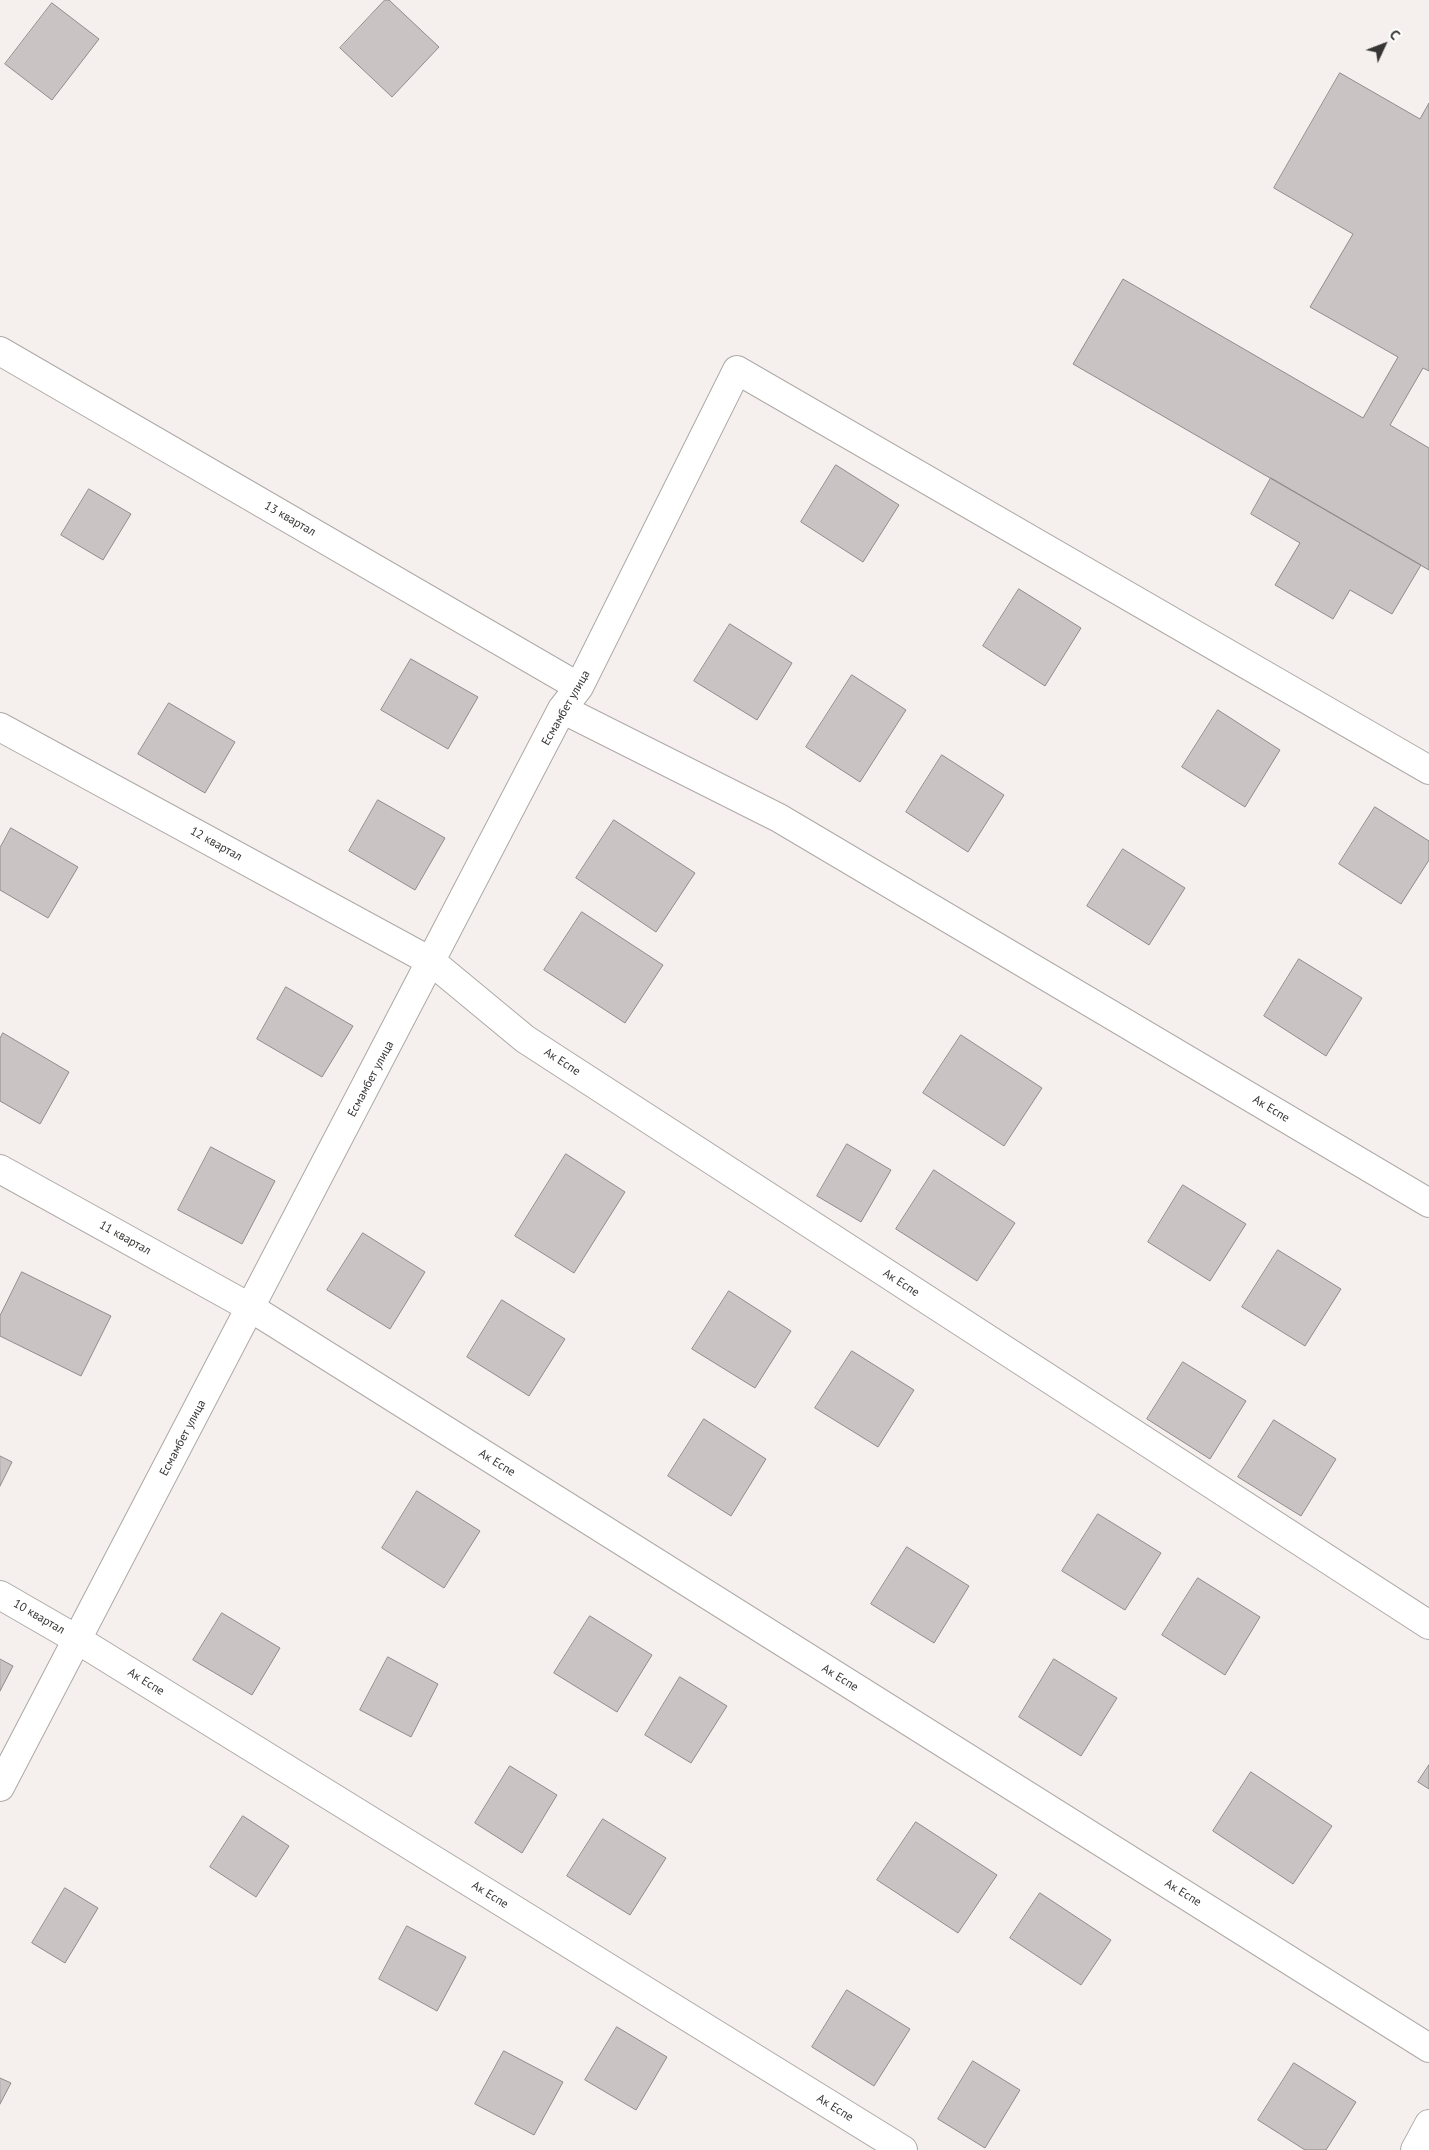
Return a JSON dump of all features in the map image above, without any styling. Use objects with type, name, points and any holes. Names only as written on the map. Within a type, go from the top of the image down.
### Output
[{"type":"street","name":"13 квартал","points":[[0,350],[580,687]]},
{"type":"street","name":"Есмамбет улица","points":[[0,1788],[432,962],[562,709],[580,687],[738,370],[1429,770]]},
{"type":"street","name":"Ак Еспе","points":[[562,709],[779,818],[1429,1203]]},
{"type":"street","name":"12 квартал","points":[[0,727],[432,962]]},
{"type":"street","name":"Ак Еспе","points":[[432,962],[525,1038],[1429,1625]]},
{"type":"street","name":"11 квартал","points":[[0,1169],[251,1308]]},
{"type":"street","name":"Ак Еспе","points":[[251,1308],[1429,2048]]},
{"type":"street","name":"10 квартал","points":[[0,1595],[78,1640]]},
{"type":"street","name":"Ак Еспе","points":[[78,1640],[903,2150]]},
{"type":"street","points":[[1415,2150],[1429,2124]]},
{"type":"building","points":[[385,0],[389,0],[439,47],[392,97],[340,48]]},
{"type":"building","points":[[52,3],[99,39],[52,100],[5,64]]},
{"type":"building","points":[[1340,73],[1420,119],[1429,103],[1429,371],[1423,368],[1390,425],[1429,448],[1429,570],[1073,364],[1123,279],[1363,418],[1398,357],[1310,307],[1353,234],[1274,188]]},
{"type":"building","points":[[836,465],[899,505],[863,562],[801,522]]},
{"type":"building","points":[[1271,478],[1421,565],[1392,614],[1350,590],[1333,619],[1275,585],[1300,543],[1251,514]]},
{"type":"building","points":[[89,489],[131,514],[103,560],[61,535]]},
{"type":"building","points":[[1019,589],[1081,628],[1045,686],[983,646]]},
{"type":"building","points":[[730,624],[792,663],[757,720],[694,681]]},
{"type":"building","points":[[411,659],[478,697],[448,749],[381,710]]},
{"type":"building","points":[[852,675],[906,710],[860,782],[806,747]]},
{"type":"building","points":[[169,703],[235,742],[205,793],[138,754]]},
{"type":"building","points":[[1218,710],[1280,750],[1245,807],[1182,767]]},
{"type":"building","points":[[942,755],[1004,795],[968,852],[906,812]]},
{"type":"building","points":[[378,800],[445,838],[415,890],[349,851]]},
{"type":"building","points":[[1375,807],[1429,841],[1429,860],[1401,904],[1339,864]]},
{"type":"building","points":[[614,820],[695,873],[656,932],[576,878]]},
{"type":"building","points":[[11,828],[78,867],[48,918],[0,890],[0,848]]},
{"type":"building","points":[[1123,849],[1185,888],[1149,945],[1087,906]]},
{"type":"building","points":[[582,912],[663,965],[625,1023],[544,970]]},
{"type":"building","points":[[1299,959],[1362,998],[1326,1056],[1264,1016]]},
{"type":"building","points":[[286,987],[353,1026],[322,1077],[257,1039]]},
{"type":"building","points":[[3,1033],[69,1072],[40,1124],[0,1101],[0,1039]]},
{"type":"building","points":[[961,1035],[1042,1088],[1004,1146],[923,1093]]},
{"type":"building","points":[[847,1144],[891,1170],[861,1222],[817,1196]]},
{"type":"building","points":[[211,1147],[275,1181],[242,1244],[178,1210]]},
{"type":"building","points":[[566,1154],[625,1192],[574,1273],[515,1236]]},
{"type":"building","points":[[934,1170],[1015,1223],[977,1281],[896,1229]]},
{"type":"building","points":[[1183,1185],[1246,1224],[1210,1281],[1148,1242]]},
{"type":"building","points":[[363,1233],[425,1272],[390,1329],[327,1290]]},
{"type":"building","points":[[1278,1250],[1341,1289],[1305,1346],[1242,1307]]},
{"type":"building","points":[[22,1272],[111,1316],[81,1376],[0,1336],[0,1316]]},
{"type":"building","points":[[729,1291],[791,1331],[755,1388],[692,1349]]},
{"type":"building","points":[[502,1300],[565,1339],[529,1396],[467,1357]]},
{"type":"building","points":[[852,1351],[914,1390],[878,1447],[815,1408]]},
{"type":"building","points":[[1183,1362],[1246,1401],[1210,1459],[1147,1419]]},
{"type":"building","points":[[704,1419],[766,1459],[731,1516],[668,1476]]},
{"type":"building","points":[[1274,1420],[1336,1459],[1301,1516],[1238,1477]]},
{"type":"building","points":[[0,1456],[12,1462],[0,1486]]},
{"type":"building","points":[[417,1491],[480,1531],[444,1588],[382,1548]]},
{"type":"building","points":[[1098,1514],[1161,1553],[1125,1610],[1062,1571]]},
{"type":"building","points":[[907,1547],[969,1586],[934,1643],[871,1604]]},
{"type":"building","points":[[1198,1578],[1260,1617],[1225,1675],[1162,1635]]},
{"type":"building","points":[[222,1613],[280,1648],[252,1695],[193,1660]]},
{"type":"building","points":[[590,1616],[652,1655],[617,1712],[554,1673]]},
{"type":"building","points":[[388,1657],[438,1684],[411,1737],[360,1710]]},
{"type":"building","points":[[0,1659],[13,1666],[0,1691]]},
{"type":"building","points":[[1054,1659],[1117,1698],[1081,1756],[1019,1717]]},
{"type":"building","points":[[680,1677],[727,1706],[691,1763],[645,1735]]},
{"type":"building","points":[[1429,1765],[1429,1789],[1418,1782]]},
{"type":"building","points":[[510,1766],[557,1795],[522,1853],[475,1823]]},
{"type":"building","points":[[1251,1772],[1332,1826],[1293,1884],[1213,1831]]},
{"type":"building","points":[[243,1816],[289,1846],[256,1897],[210,1867]]},
{"type":"building","points":[[603,1819],[666,1858],[630,1915],[567,1876]]},
{"type":"building","points":[[916,1822],[997,1875],[958,1933],[877,1880]]},
{"type":"building","points":[[65,1888],[98,1908],[65,1963],[32,1943]]},
{"type":"building","points":[[1040,1893],[1111,1940],[1081,1985],[1010,1938]]},
{"type":"building","points":[[407,1926],[466,1957],[437,2011],[379,1979]]},
{"type":"building","points":[[847,1990],[910,2029],[874,2086],[812,2047]]},
{"type":"building","points":[[617,2027],[667,2057],[636,2110],[585,2080]]},
{"type":"building","points":[[504,2051],[563,2082],[534,2135],[475,2104]]},
{"type":"building","points":[[973,2061],[1020,2090],[985,2148],[938,2119]]},
{"type":"building","points":[[1294,2063],[1356,2102],[1326,2150],[1305,2150],[1258,2120]]},
{"type":"building","points":[[0,2078],[11,2083],[0,2104]]}]
